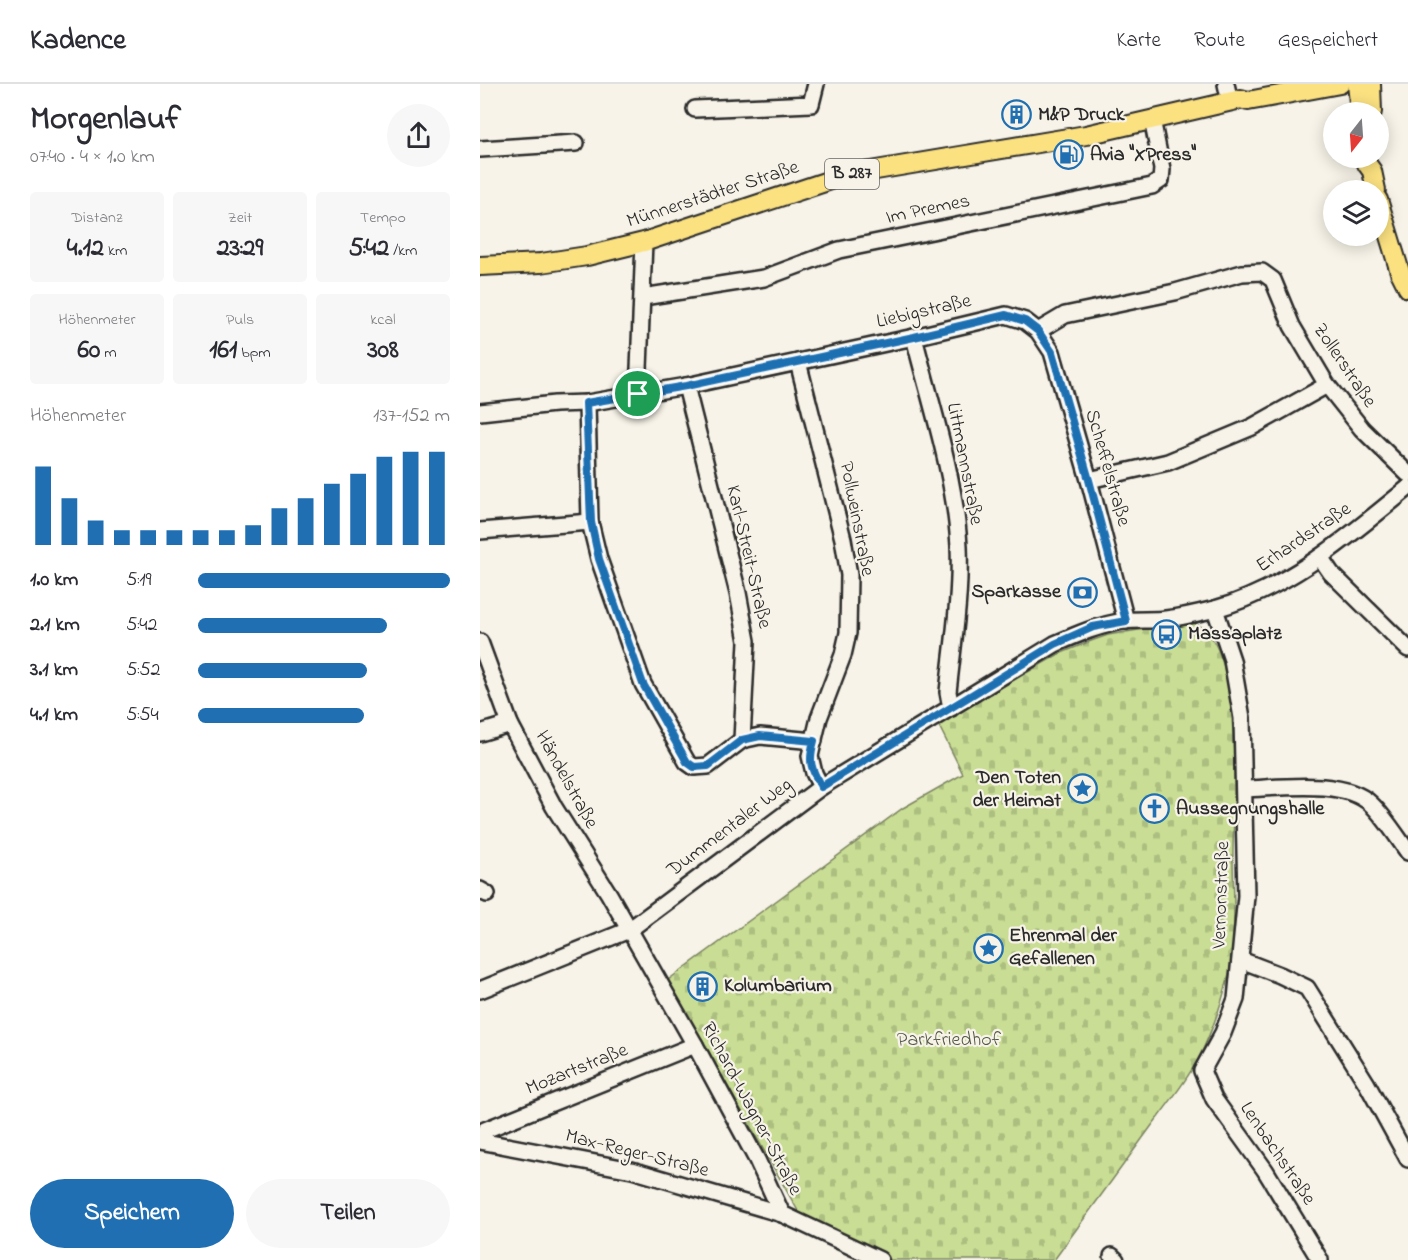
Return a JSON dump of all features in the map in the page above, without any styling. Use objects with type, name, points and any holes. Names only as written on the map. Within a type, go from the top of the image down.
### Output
[{"type":"main road","name":"Münnerstädter Straße","points":[[480,266],[541,263],[587,256],[644,242],[846,175],[1086,135],[1152,119],[1232,95],[1289,84]]},
{"type":"main road","name":"Münnerstädter Straße","points":[[1232,95],[1248,101],[1340,84]]},
{"type":"main road","points":[[1357,84],[1359,102]]},
{"type":"main road","points":[[1371,84],[1371,102]]},
{"type":"main road","points":[[1389,236],[1400,272],[1408,288]]},
{"type":"street","points":[[695,109],[811,104],[816,84]]},
{"type":"street","name":"Im Premes","points":[[643,297],[764,278],[839,250],[1152,186],[1161,180],[1162,169],[1152,119]]},
{"type":"street","points":[[480,149],[576,143]]},
{"type":"street","points":[[638,394],[644,242]]},
{"type":"street","name":"Zollerstraße","points":[[1038,331],[1065,315],[1175,292],[1242,273],[1262,272],[1273,280],[1292,326],[1327,385],[1362,429],[1408,474]]},
{"type":"street","name":"Liebigstraße","points":[[480,412],[586,403],[686,386],[1006,315],[1025,321],[1038,331]]},
{"type":"street","name":"Scheffelstraße","points":[[1038,331],[1052,352],[1126,621]]},
{"type":"street","name":"Littmannstraße","points":[[914,337],[956,510],[959,581],[948,692],[951,708]]},
{"type":"street","name":"Pollweinstraße","points":[[798,362],[843,539],[849,575],[848,633],[843,655],[819,718],[810,756],[814,773],[821,787]]},
{"type":"street","points":[[1089,480],[1168,462],[1252,427],[1327,385]]},
{"type":"street","name":"Karl-Streit-Straße","points":[[686,386],[738,593],[747,641],[742,740]]},
{"type":"street","points":[[586,403],[591,522],[599,559],[643,684],[687,762],[694,767],[708,766],[742,740],[760,736],[814,741]]},
{"type":"street","name":"Erhardstraße","points":[[1215,609],[1253,596],[1286,579],[1337,546],[1408,488]]},
{"type":"street","points":[[480,531],[591,522]]},
{"type":"street","points":[[1320,556],[1331,573],[1408,649]]},
{"type":"street","points":[[1126,621],[1165,619],[1215,609]]},
{"type":"street","name":"Vernonstraße","points":[[1202,1071],[1223,1033],[1236,999],[1246,896],[1242,718],[1232,660],[1215,609]]},
{"type":"street","name":"Dummentaler Weg","points":[[480,990],[629,930],[821,787],[1055,644],[1093,627],[1126,621]]},
{"type":"street","name":"Händelstraße","points":[[480,642],[510,724],[554,807],[629,930]]},
{"type":"street","points":[[480,733],[510,724]]},
{"type":"street","points":[[1245,789],[1319,786],[1346,791],[1370,803],[1408,852]]},
{"type":"street","name":"Richard-Wagner-Straße","points":[[629,930],[757,1160],[782,1214],[880,1260]]},
{"type":"street","points":[[1241,960],[1307,988],[1367,1084],[1408,1159]]},
{"type":"street","name":"Mozartstraße","points":[[481,1141],[485,1130],[695,1045]]},
{"type":"street","name":"Lenbachstraße","points":[[1202,1071],[1214,1099],[1265,1170],[1320,1260]]},
{"type":"street","name":"Max-Reger-Straße","points":[[481,1141],[632,1170],[782,1214]]},
{"type":"green space","name":"Parkfriedhof","points":[[1186,622],[1206,630],[1219,652],[1228,684],[1234,761],[1232,957],[1215,1021],[1189,1075],[1054,1260],[891,1260],[802,1218],[668,980],[903,808],[963,774],[938,724],[1059,654],[1108,635]]},
{"type":"place","name":"M&P Druck","points":[[1017,115]]},
{"type":"place","name":"Avia \"XPress\"","points":[[1069,155]]},
{"type":"place","name":"Sparkasse","points":[[1082,592]]},
{"type":"place","name":"Massaplatz","points":[[1167,634]]},
{"type":"place","name":"Den Toten der Heimat","points":[[1082,789]]},
{"type":"place","name":"Aussegnungshalle","points":[[1155,809]]},
{"type":"place","name":"Ehrenmal der Gefallenen","points":[[988,948]]},
{"type":"place","name":"Kolumbarium","points":[[703,986]]},
{"type":"route","points":[[1006,315],[1025,321],[1040,334],[1052,352],[1126,621],[1093,627],[1055,644],[821,787],[814,773],[810,756],[814,741],[760,736],[742,740],[708,766],[694,767],[687,762],[643,684],[599,559],[591,522],[586,403],[638,394],[798,362],[1006,315]]}]
